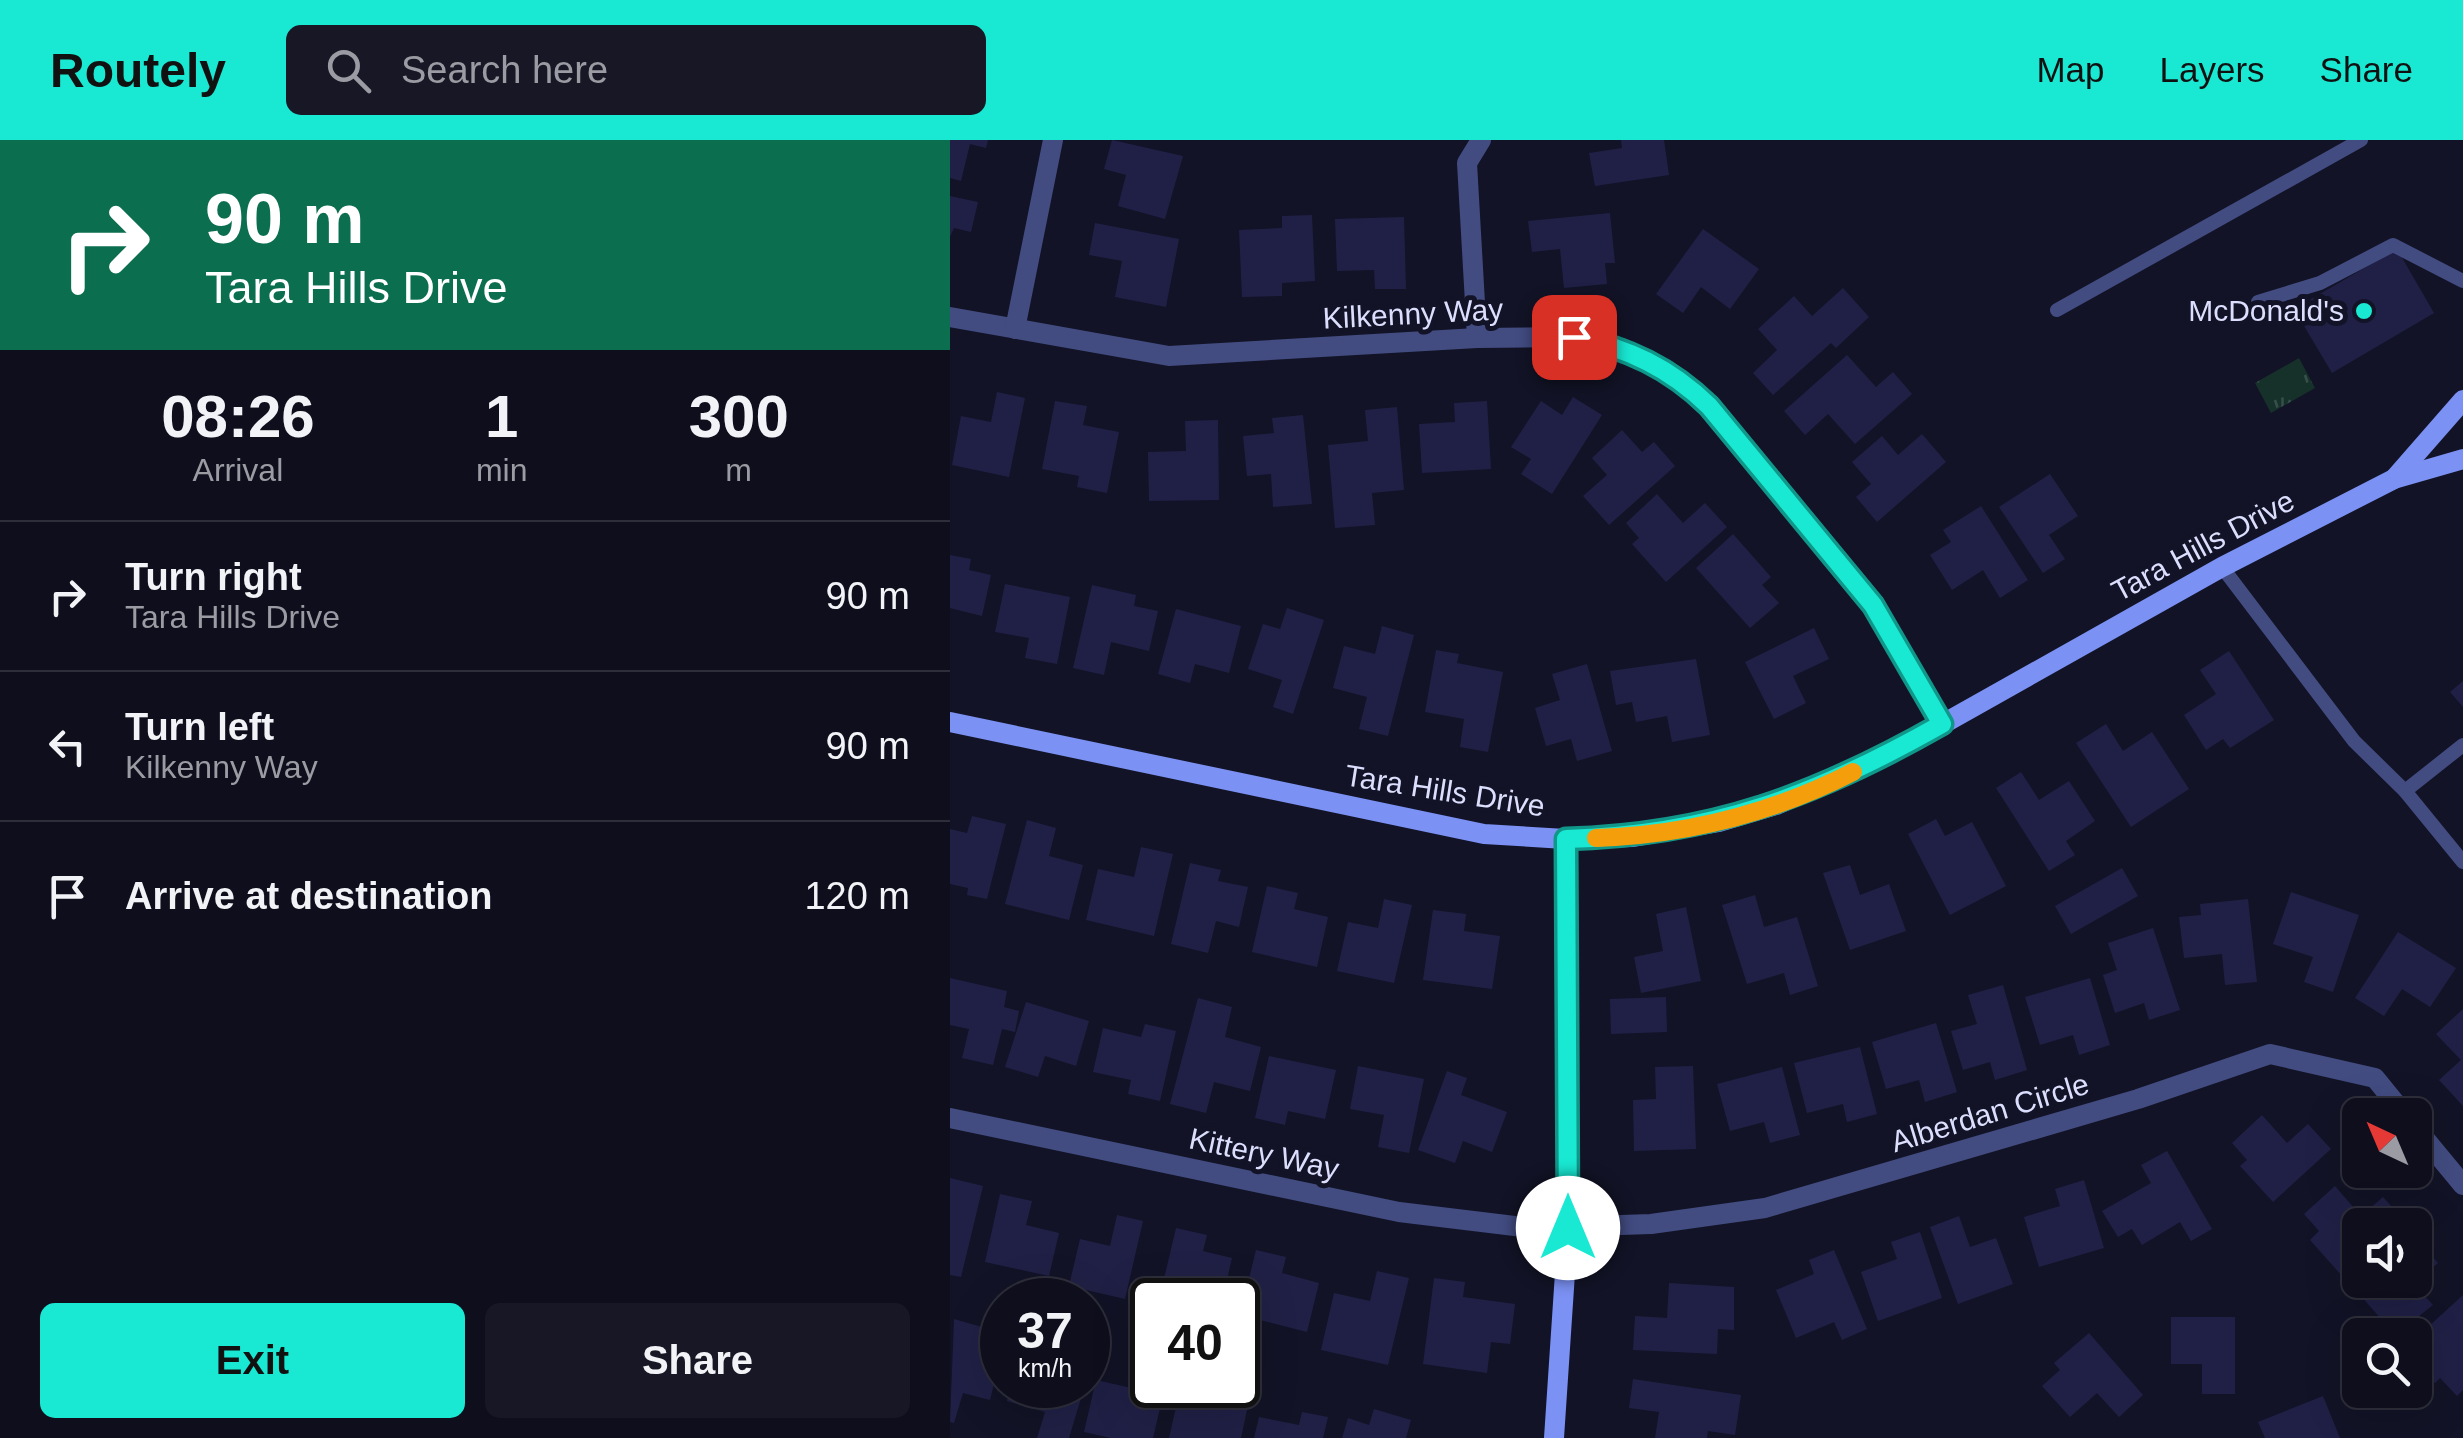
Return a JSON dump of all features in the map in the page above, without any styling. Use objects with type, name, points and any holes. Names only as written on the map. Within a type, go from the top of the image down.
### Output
[{"type":"street","points":[[1016,329],[1053,140]]},
{"type":"street","points":[[1477,338],[1467,163],[1481,140]]},
{"type":"street","name":"Kilkenny Way","points":[[950,318],[1169,356],[1477,338],[1574,337],[1644,358],[1685,383],[1873,605],[1942,724]]},
{"type":"street","name":"Tara Hills Drive","points":[[2394,479],[2463,400]]},
{"type":"street","name":"Tara Hills Drive","points":[[950,722],[1436,826],[1566,839],[1634,837],[1747,814],[1828,785],[2222,567],[2394,479],[2463,459]]},
{"type":"street","points":[[1554,1438],[1568,1228],[1566,839]]},
{"type":"street","name":"Alberdan Circle","points":[[1568,1228],[1651,1224],[1765,1208],[2100,1111],[2270,1054],[2375,1078],[2391,1098]]},
{"type":"street","name":"Kittery Way","points":[[950,1118],[1398,1212],[1531,1228],[1568,1228]]},
{"type":"street","points":[[2432,1148],[2463,1185]]},
{"type":"lane","points":[[2057,310],[2361,140]]},
{"type":"lane","points":[[2258,302],[2320,283],[2393,245],[2463,281]]},
{"type":"lane","points":[[2222,567],[2354,741],[2404,791],[2463,862]]},
{"type":"lane","points":[[2404,791],[2463,745]]},
{"type":"green space","points":[[2299,358],[2315,388],[2271,413],[2255,383]]},
{"type":"building","points":[[950,140],[988,140],[986,148],[970,144],[961,181],[950,178]]},
{"type":"building","points":[[1112,140],[1183,156],[1165,219],[1118,206],[1126,175],[1104,169]]},
{"type":"building","points":[[1621,140],[1664,140],[1669,175],[1595,186],[1589,153],[1622,148]]},
{"type":"building","points":[[950,196],[978,202],[971,232],[954,228],[950,237]]},
{"type":"building","points":[[1610,213],[1615,263],[1605,263],[1607,284],[1564,288],[1560,249],[1532,252],[1528,221]]},
{"type":"building","points":[[1312,215],[1315,281],[1282,283],[1282,296],[1242,297],[1239,230],[1282,228],[1282,216]]},
{"type":"building","points":[[1404,217],[1406,289],[1375,289],[1374,270],[1337,271],[1335,219]]},
{"type":"building","points":[[1095,223],[1179,239],[1166,307],[1115,297],[1122,261],[1089,255]]},
{"type":"building","points":[[1703,229],[1759,269],[1730,309],[1701,287],[1683,313],[1656,294]]},
{"type":"building","name":"McDonald's","points":[[2397,249],[2434,313],[2332,373],[2294,309]]},
{"type":"building","points":[[1843,288],[1869,317],[1836,348],[1831,343],[1773,395],[1753,373],[1777,350],[1758,329],[1794,296],[1812,316]]},
{"type":"building","points":[[1847,355],[1876,387],[1893,372],[1912,394],[1855,444],[1828,414],[1805,435],[1784,411]]},
{"type":"building","points":[[997,392],[1025,398],[1009,477],[952,465],[961,416],[991,422]]},
{"type":"building","points":[[1573,397],[1602,415],[1552,494],[1521,474],[1531,459],[1511,447],[1541,401],[1562,415]]},
{"type":"building","points":[[1055,401],[1087,406],[1083,425],[1119,432],[1107,493],[1077,487],[1079,476],[1042,469]]},
{"type":"building","points":[[1487,401],[1491,469],[1422,473],[1419,424],[1455,422],[1454,403]]},
{"type":"building","points":[[1397,407],[1404,490],[1372,493],[1375,525],[1335,528],[1328,445],[1368,441],[1365,410]]},
{"type":"building","points":[[1303,415],[1312,504],[1273,507],[1271,474],[1247,476],[1243,436],[1274,433],[1272,418]]},
{"type":"building","points":[[1218,420],[1219,500],[1149,501],[1148,452],[1186,451],[1185,421]]},
{"type":"building","points":[[1622,430],[1642,452],[1654,442],[1675,466],[1609,525],[1583,496],[1607,475],[1592,458]]},
{"type":"building","points":[[1922,434],[1946,462],[1877,522],[1856,497],[1871,484],[1852,462],[1882,436],[1898,455]]},
{"type":"building","points":[[2050,474],[2078,516],[2049,535],[2065,559],[2043,573],[1999,507]]},
{"type":"building","points":[[1657,494],[1683,523],[1705,503],[1727,527],[1666,582],[1632,544],[1639,538],[1626,523]]},
{"type":"building","points":[[1981,506],[2028,580],[2000,598],[1983,570],[1952,590],[1930,555],[1951,542],[1943,530]]},
{"type":"building","points":[[1733,534],[1771,577],[1762,585],[1779,603],[1750,628],[1696,568]]},
{"type":"building","points":[[950,555],[971,559],[969,570],[991,575],[982,616],[950,608]]},
{"type":"building","points":[[1005,584],[1070,597],[1057,664],[1025,658],[1029,638],[995,632]]},
{"type":"building","points":[[1092,585],[1136,595],[1134,606],[1158,611],[1149,651],[1111,642],[1104,675],[1073,668]]},
{"type":"building","points":[[1287,608],[1324,620],[1293,714],[1273,707],[1282,680],[1248,669],[1263,624],[1280,629]]},
{"type":"building","points":[[1176,609],[1241,626],[1229,673],[1195,664],[1190,683],[1158,674]]},
{"type":"building","points":[[1382,626],[1414,635],[1388,736],[1359,729],[1367,697],[1333,688],[1344,646],[1375,654]]},
{"type":"building","points":[[1814,628],[1829,659],[1793,676],[1806,703],[1774,719],[1745,662]]},
{"type":"building","points":[[1436,650],[1459,654],[1457,663],[1503,672],[1488,752],[1460,747],[1464,719],[1425,712]]},
{"type":"building","points":[[2229,651],[2274,720],[2230,748],[2223,739],[2206,750],[2184,715],[2216,694],[2200,670]]},
{"type":"building","points":[[1696,659],[1710,735],[1672,742],[1667,716],[1636,722],[1632,702],[1616,705],[1610,671]]},
{"type":"building","points":[[1587,664],[1612,751],[1577,761],[1571,739],[1546,746],[1535,708],[1560,700],[1552,674]]},
{"type":"building","points":[[2463,681],[2463,707],[2450,692]]},
{"type":"building","points":[[2106,724],[2123,751],[2152,732],[2189,789],[2131,827],[2076,743]]},
{"type":"building","points":[[2021,772],[2039,800],[2069,781],[2095,821],[2066,841],[2075,855],[2049,871],[1996,788]]},
{"type":"building","points":[[972,816],[1006,824],[987,899],[967,895],[968,888],[950,884],[950,829],[967,833]]},
{"type":"building","points":[[1936,819],[1945,836],[1972,822],[2006,886],[1950,915],[1908,834]]},
{"type":"building","points":[[1027,820],[1056,828],[1049,856],[1083,865],[1069,920],[1005,904]]},
{"type":"building","points":[[1141,847],[1173,854],[1154,936],[1086,920],[1098,869],[1134,877]]},
{"type":"building","points":[[1190,863],[1221,870],[1218,881],[1248,887],[1239,927],[1216,921],[1208,953],[1171,944]]},
{"type":"building","points":[[1850,865],[1860,895],[1889,884],[1906,931],[1850,950],[1823,873]]},
{"type":"building","points":[[2122,868],[2138,896],[2071,934],[2055,906]]},
{"type":"building","points":[[1267,886],[1298,893],[1294,909],[1328,917],[1317,967],[1252,952]]},
{"type":"building","points":[[2291,892],[2359,915],[2333,992],[2304,982],[2313,957],[2273,944]]},
{"type":"building","points":[[1755,895],[1764,927],[1797,917],[1818,986],[1790,995],[1784,973],[1747,984],[1722,905]]},
{"type":"building","points":[[1384,899],[1412,905],[1394,983],[1337,971],[1348,922],[1378,928]]},
{"type":"building","points":[[2248,899],[2257,982],[2225,985],[2222,954],[2184,958],[2179,917],[2201,915],[2200,904]]},
{"type":"building","points":[[1686,907],[1701,981],[1641,993],[1634,957],[1663,951],[1656,914]]},
{"type":"building","points":[[1433,910],[1466,914],[1464,931],[1500,936],[1492,989],[1423,980]]},
{"type":"building","points":[[2153,928],[2180,1010],[2149,1020],[2144,1003],[2115,1013],[2103,975],[2117,970],[2108,943]]},
{"type":"building","points":[[2398,932],[2456,968],[2430,1007],[2402,989],[2384,1016],[2355,998]]},
{"type":"building","points":[[950,978],[1007,991],[1004,1007],[1019,1011],[1015,1032],[1002,1029],[993,1065],[962,1058],[969,1029],[950,1025]]},
{"type":"building","points":[[2090,978],[2110,1045],[2079,1055],[2073,1035],[2040,1045],[2025,997]]},
{"type":"building","points":[[2003,985],[2027,1070],[1995,1080],[1990,1062],[1963,1070],[1951,1031],[1977,1024],[1968,995]]},
{"type":"building","points":[[1666,997],[1667,1032],[1611,1034],[1610,999]]},
{"type":"building","points":[[1198,998],[1232,1007],[1225,1037],[1261,1047],[1250,1091],[1214,1082],[1206,1113],[1170,1104]]},
{"type":"building","points":[[1026,1002],[1089,1021],[1076,1066],[1045,1056],[1038,1077],[1005,1067]]},
{"type":"building","points":[[2463,1009],[2463,1106],[2439,1080],[2461,1060],[2436,1034]]},
{"type":"building","points":[[1936,1023],[1957,1092],[1925,1102],[1919,1080],[1886,1089],[1872,1042]]},
{"type":"building","points":[[1145,1024],[1176,1031],[1160,1101],[1128,1094],[1131,1080],[1093,1072],[1103,1028],[1141,1037]]},
{"type":"building","points":[[1860,1047],[1877,1114],[1847,1122],[1843,1104],[1807,1113],[1794,1063]]},
{"type":"building","points":[[1269,1056],[1336,1070],[1325,1119],[1288,1111],[1285,1125],[1255,1118]]},
{"type":"building","points":[[1358,1066],[1424,1079],[1409,1153],[1378,1147],[1384,1115],[1350,1109]]},
{"type":"building","points":[[1693,1066],[1696,1149],[1634,1151],[1633,1100],[1656,1099],[1655,1067]]},
{"type":"building","points":[[1782,1067],[1800,1135],[1770,1143],[1764,1122],[1730,1131],[1717,1084]]},
{"type":"building","points":[[1447,1071],[1467,1078],[1461,1095],[1507,1112],[1492,1152],[1463,1141],[1455,1163],[1418,1150]]},
{"type":"building","points":[[2262,1115],[2287,1143],[2308,1124],[2331,1149],[2273,1202],[2240,1166],[2247,1160],[2232,1143]]},
{"type":"building","points":[[2167,1151],[2212,1229],[2191,1241],[2180,1222],[2142,1245],[2132,1229],[2118,1237],[2102,1211],[2151,1183],[2141,1165]]},
{"type":"building","points":[[950,1178],[983,1186],[961,1277],[950,1275]]},
{"type":"building","points":[[2084,1180],[2104,1248],[2039,1267],[2024,1217],[2060,1206],[2055,1189]]},
{"type":"building","points":[[2335,1186],[2354,1208],[2342,1208],[2342,1276],[2310,1240],[2319,1231],[2304,1214]]},
{"type":"building","points":[[1000,1194],[1032,1201],[1026,1225],[1059,1233],[1049,1276],[985,1262]]},
{"type":"building","points":[[2383,1197],[2393,1208],[2370,1208]]},
{"type":"building","points":[[1117,1215],[1143,1221],[1125,1299],[1110,1296],[1110,1278],[1071,1278],[1080,1239],[1110,1246]]},
{"type":"building","points":[[1959,1216],[1970,1247],[1996,1238],[2013,1284],[1958,1304],[1930,1227]]},
{"type":"building","points":[[1176,1228],[1207,1235],[1203,1251],[1232,1258],[1227,1278],[1164,1278]]},
{"type":"building","points":[[1920,1232],[1942,1298],[1878,1321],[1861,1272],[1897,1259],[1891,1242]]},
{"type":"building","points":[[1256,1250],[1286,1257],[1282,1273],[1319,1283],[1307,1332],[1260,1320],[1260,1278],[1249,1278]]},
{"type":"building","points":[[1834,1250],[1867,1329],[1842,1340],[1834,1322],[1796,1338],[1776,1290],[1814,1274],[1809,1260]]},
{"type":"building","points":[[1377,1271],[1409,1278],[1388,1365],[1321,1350],[1334,1293],[1370,1301]]},
{"type":"building","points":[[1434,1278],[1465,1282],[1463,1297],[1515,1304],[1510,1344],[1491,1342],[1487,1373],[1423,1364]]},
{"type":"building","points":[[1669,1283],[1734,1287],[1734,1330],[1718,1329],[1717,1354],[1633,1350],[1635,1316],[1667,1318]]},
{"type":"building","points":[[2463,1295],[2463,1390],[2457,1396],[2440,1378],[2435,1383],[2432,1380],[2432,1323]]},
{"type":"building","points":[[2363,1298],[2427,1298],[2433,1305],[2417,1318],[2380,1318]]},
{"type":"building","points":[[2171,1317],[2235,1317],[2235,1394],[2202,1394],[2202,1364],[2171,1364]]},
{"type":"building","points":[[954,1319],[980,1326],[980,1397],[963,1393],[954,1423],[950,1422]]},
{"type":"building","points":[[2089,1333],[2143,1395],[2119,1417],[2097,1393],[2070,1417],[2042,1386],[2060,1370],[2054,1363]]},
{"type":"building","points":[[1633,1379],[1741,1395],[1735,1435],[1708,1431],[1707,1438],[1655,1438],[1659,1412],[1629,1408]]},
{"type":"building","points":[[1110,1383],[1130,1388],[1130,1408],[1160,1408],[1153,1438],[1111,1438],[1084,1432],[1090,1408],[1110,1408]]},
{"type":"building","points":[[2323,1396],[2340,1438],[2265,1438],[2258,1422]]},
{"type":"building","points":[[1031,1408],[1078,1408],[1069,1438],[1037,1438],[1045,1412]]},
{"type":"building","points":[[1176,1408],[1247,1408],[1241,1438],[1169,1438]]},
{"type":"building","points":[[1374,1409],[1411,1420],[1406,1438],[1342,1438],[1348,1418],[1369,1425]]},
{"type":"building","points":[[1302,1412],[1328,1417],[1323,1438],[1254,1438],[1259,1417],[1299,1425]]},
{"type":"slow traffic","points":[[1596,838],[1634,837],[1719,822],[1776,805],[1853,772]]},
{"type":"place","name":"McDonald's","points":[[2364,311]]},
{"type":"route","points":[[1568,1228],[1566,839],[1634,837],[1747,814],[1828,785],[1942,724],[1873,605],[1709,406],[1685,383],[1644,358],[1622,348],[1574,337]]}]
